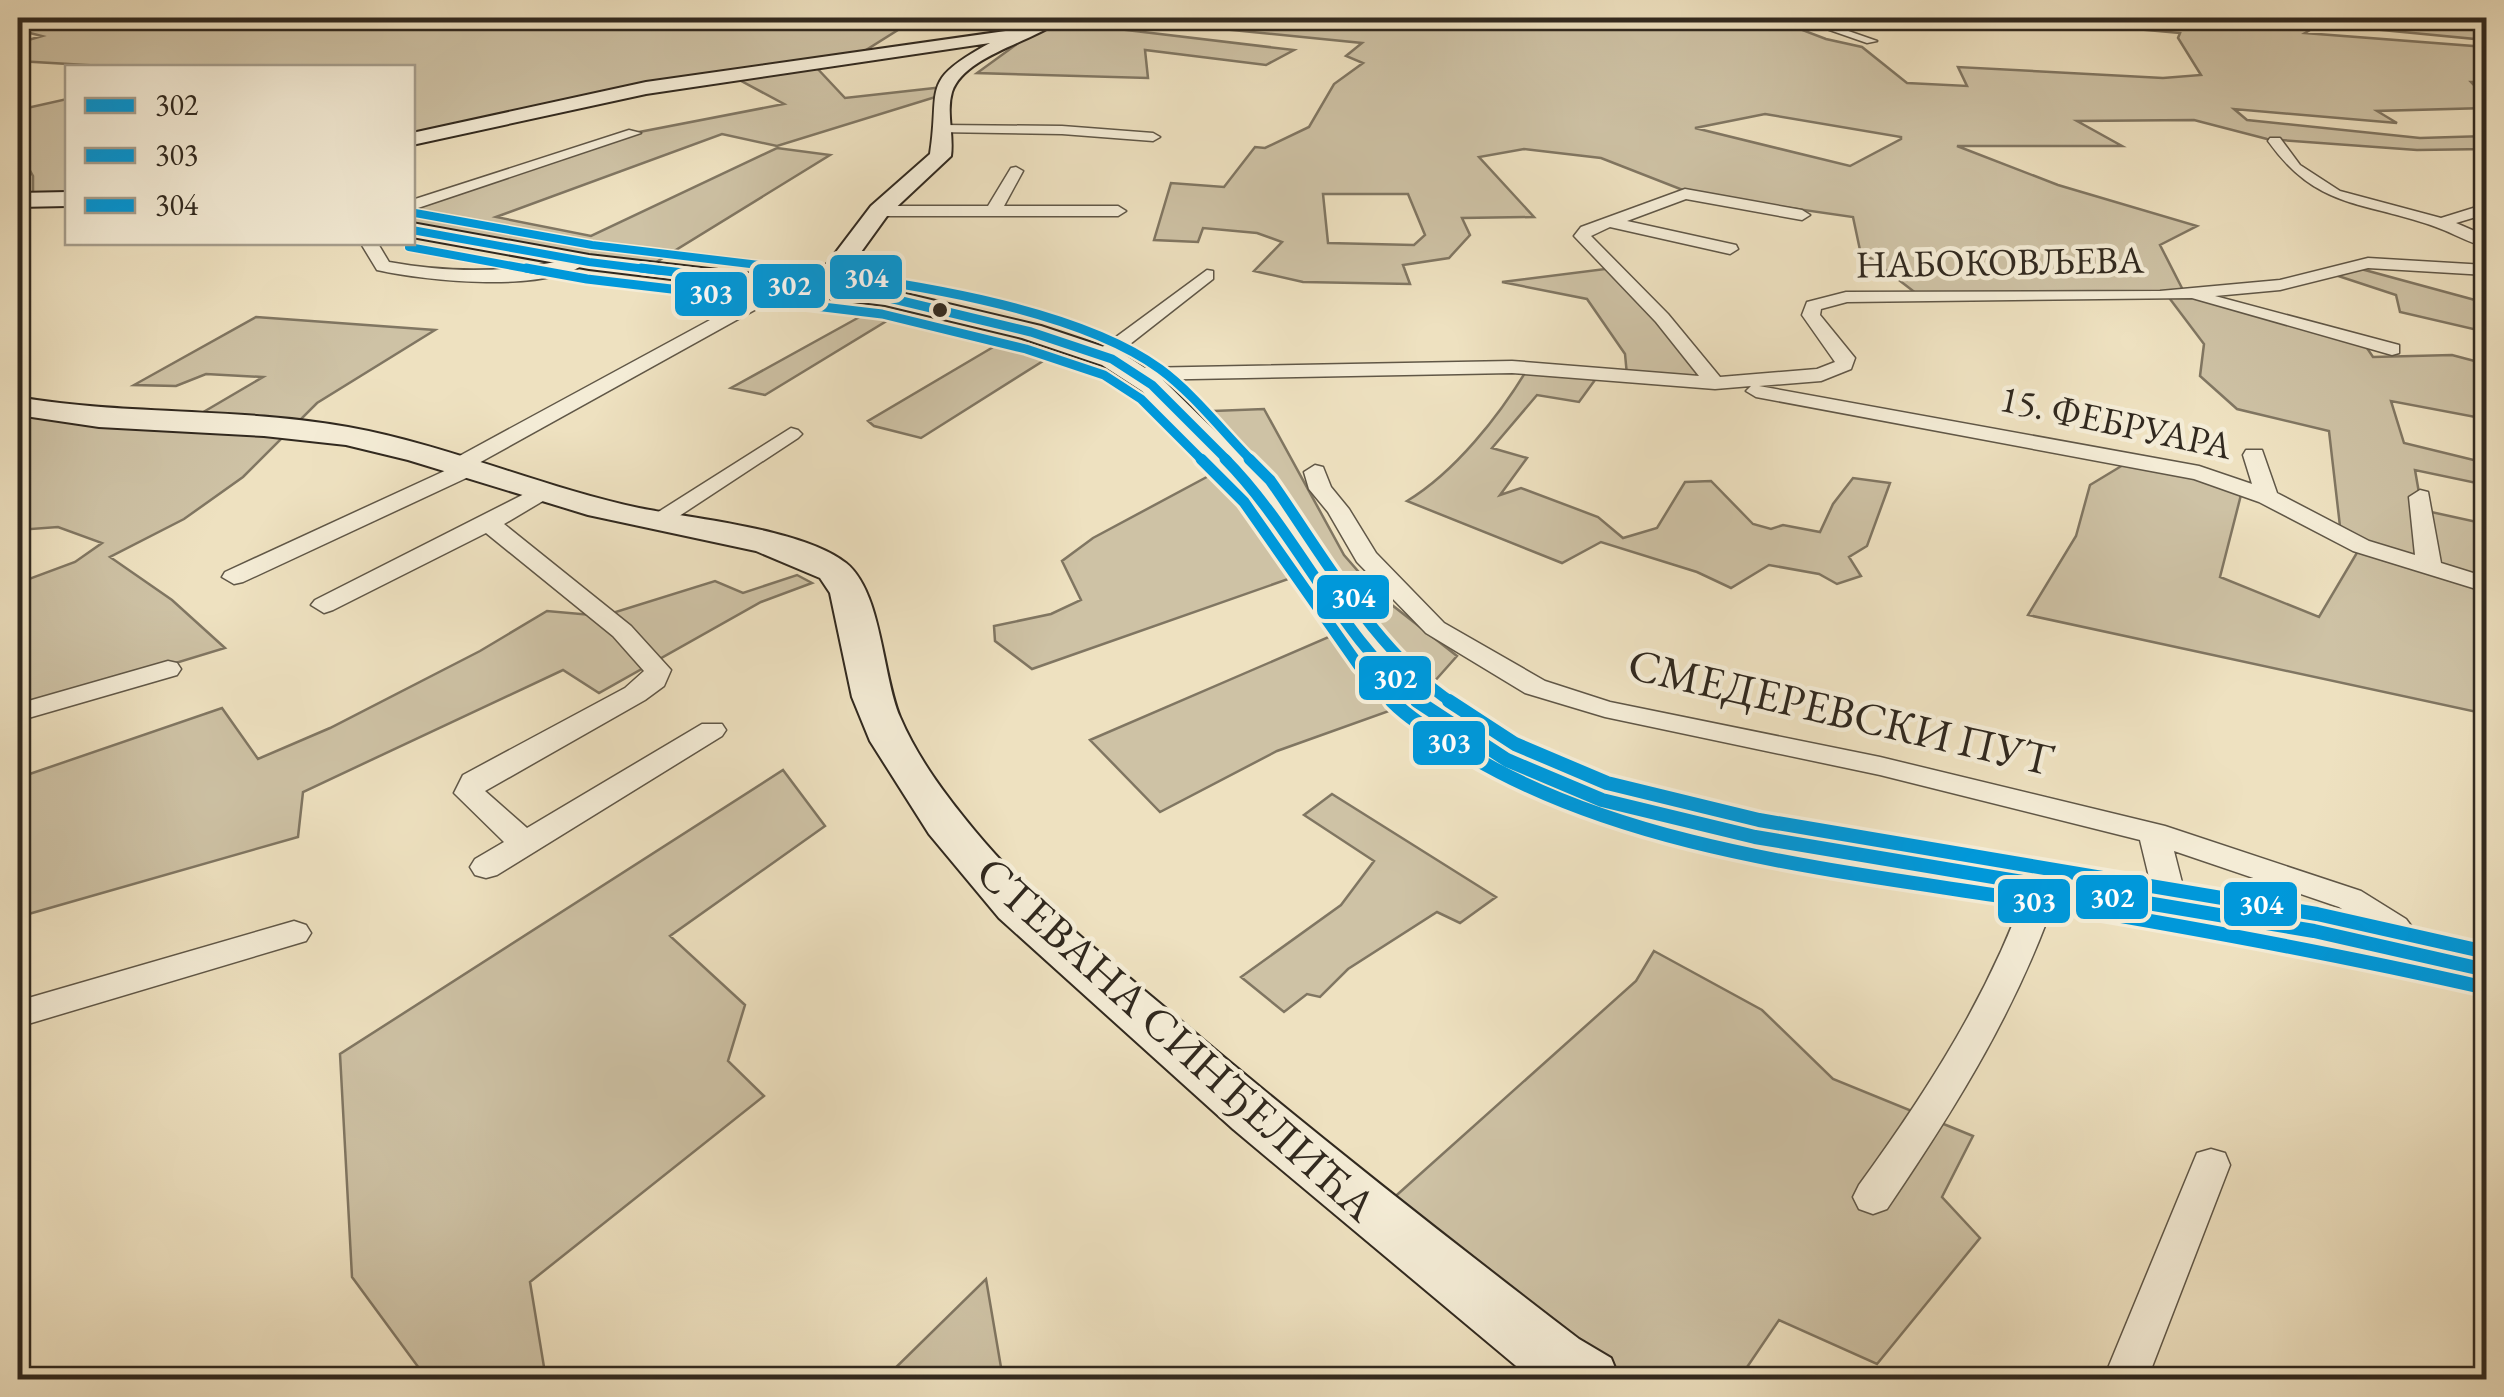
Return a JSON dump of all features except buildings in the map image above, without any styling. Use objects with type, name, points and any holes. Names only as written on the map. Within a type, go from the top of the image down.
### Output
[{"type":"street","points":[[822,288],[879,210],[938,160],[947,82],[984,53],[1055,18]]},
{"type":"street","points":[[1801,18],[1871,41]]},
{"type":"street","points":[[415,138],[680,82],[1027,33]]},
{"type":"street","points":[[941,129],[1062,130],[1153,137]]},
{"type":"street","points":[[415,204],[634,133]]},
{"type":"street","points":[[2275,141],[2295,168],[2335,194],[2441,223],[2486,242]]},
{"type":"street","points":[[993,211],[1016,171]]},
{"type":"street","points":[[1716,383],[1662,318],[1588,245],[1584,234],[1685,194],[1802,215]]},
{"type":"street","points":[[18,200],[65,200]]},
{"type":"street","points":[[2441,223],[2486,209]]},
{"type":"street","points":[[879,210],[1118,211]]},
{"type":"street","points":[[1609,222],[1730,249]]},
{"type":"street","name":"СМЕДЕРЕВСКИ ПУТ","points":[[415,231],[765,290],[822,288],[916,303],[1048,336],[1121,364],[1175,406],[1256,491],[1384,669],[1450,726],[1507,760],[1602,800],[1683,822],[2172,906],[2412,951],[2486,970]]},
{"type":"street","points":[[370,245],[383,266],[414,272],[537,272],[581,261]]},
{"type":"street","name":"НАБОКОВЉЕВА","points":[[1121,364],[1512,367],[1716,383],[1822,376],[1844,365],[1845,358],[1810,314],[1813,306],[1831,300],[1960,292],[2072,298],[2185,294],[2302,281],[2368,263],[2486,270]]},
{"type":"street","points":[[1121,364],[1207,275]]},
{"type":"street","points":[[234,578],[465,466],[765,290]]},
{"type":"street","points":[[2185,294],[2392,348]]},
{"type":"street","name":"15. ФЕБРУАРА","points":[[1716,383],[2199,473],[2267,497],[2361,546],[2486,585]]},
{"type":"street","name":"СТЕВАНА СИНЂЕЛИЋА","points":[[18,406],[59,414],[234,423],[328,434],[465,466],[540,493],[776,548],[821,563],[847,586],[862,665],[883,726],[907,767],[977,863],[1061,947],[1254,1117],[1382,1223],[1588,1380]]},
{"type":"street","points":[[656,521],[790,434]]},
{"type":"street","points":[[2254,456],[2267,497]]},
{"type":"street","name":"СМЕДЕРЕВСКИ ПУТ","points":[[1315,472],[1320,489],[1338,509],[1366,558],[1435,628],[1556,696],[1880,766],[2154,833],[2350,899],[2394,928],[2412,951]]},
{"type":"street","points":[[324,605],[489,524],[540,493]]},
{"type":"street","points":[[2420,497],[2429,567]]},
{"type":"street","points":[[489,524],[506,542],[602,616],[656,666],[654,680],[635,694],[471,786],[469,792],[525,844]]},
{"type":"street","points":[[18,713],[168,669]]},
{"type":"street","points":[[486,867],[712,730]]},
{"type":"street","points":[[2154,833],[2172,906]]},
{"type":"street","points":[[1873,1196],[1944,1098],[2010,975],[2044,884]]},
{"type":"street","points":[[18,1014],[294,933]]},
{"type":"street","points":[[2125,1380],[2211,1166]]},
{"type":"shaded area","points":[[98,18],[917,18],[858,55],[815,66],[845,98],[944,87],[942,95],[777,146],[722,134],[496,217],[591,236],[777,148],[830,155],[645,269],[415,230],[415,204],[634,133],[784,104],[730,75],[415,140],[415,65],[86,65],[18,61],[18,43],[42,36],[18,30],[88,23]]},
{"type":"shaded area","points":[[1053,18],[1779,18],[1776,20],[1826,39],[1862,47],[1907,83],[1967,86],[1958,67],[2163,78],[2201,75],[2178,38],[2180,33],[2014,18],[2486,18],[2486,40],[2320,24],[2305,33],[2486,47],[2486,82],[2471,82],[2486,98],[2486,108],[2377,111],[2397,123],[2234,109],[2247,120],[2420,138],[2486,136],[2486,149],[2417,150],[2267,139],[2194,120],[2077,121],[2122,146],[1957,146],[2058,185],[2197,226],[2160,245],[2185,294],[2363,342],[2373,357],[2452,355],[2486,364],[2486,419],[2391,401],[2404,443],[2486,463],[2486,485],[2415,470],[2422,510],[2486,524],[2486,714],[2028,615],[2076,536],[2090,485],[2133,459],[2243,487],[2220,577],[2319,617],[2361,546],[2341,535],[2329,431],[2237,409],[2200,376],[2204,344],[2167,295],[1917,294],[1860,250],[1853,217],[1693,194],[1601,158],[1524,149],[1479,157],[1534,217],[1462,218],[1470,235],[1449,258],[1403,265],[1410,284],[1303,282],[1254,271],[1282,242],[1257,233],[1203,228],[1198,242],[1154,240],[1171,183],[1224,187],[1255,147],[1265,148],[1309,127],[1334,84],[1363,63],[1346,56],[1362,43],[1172,24],[1118,29],[1294,50],[1266,65],[1145,50],[1148,78],[977,73]],"holes":[[[1765,114],[1901,137],[1901,139],[1850,166],[1695,128]],[[1323,194],[1408,194],[1425,235],[1414,245],[1328,243]]]},
{"type":"shaded area","points":[[65,99],[65,193],[33,194],[33,176],[18,149],[18,110]]},
{"type":"shaded area","points":[[2350,266],[2486,303],[2486,332],[2400,312],[2396,295],[2329,273]]},
{"type":"shaded area","points":[[1613,268],[1715,383],[1627,375],[1625,354],[1587,299],[1502,282]]},
{"type":"shaded area","points":[[874,309],[898,314],[765,395],[731,388]]},
{"type":"shaded area","points":[[256,317],[435,330],[317,403],[243,477],[184,519],[110,557],[172,600],[225,648],[18,711],[18,583],[75,562],[102,543],[58,527],[18,530],[18,412],[188,421],[263,377],[206,374],[176,386],[134,385]]},
{"type":"shaded area","points":[[1000,343],[1051,356],[921,438],[868,421]]},
{"type":"shaded area","points":[[1528,368],[1600,373],[1579,402],[1537,395],[1492,448],[1527,458],[1500,495],[1521,488],[1598,517],[1623,538],[1657,528],[1685,482],[1711,481],[1753,524],[1820,532],[1833,504],[1853,478],[1890,483],[1867,546],[1849,557],[1861,576],[1837,584],[1819,574],[1769,565],[1731,588],[1697,572],[1601,542],[1562,563],[1407,501],[1442,475],[1475,442]]},
{"type":"shaded area","points":[[1264,409],[1344,555],[1378,594],[1457,656],[1417,701],[1277,751],[1160,812],[1090,740],[1352,627],[1306,560],[1294,577],[1032,669],[995,641],[994,626],[1051,614],[1081,600],[1062,561],[1093,538],[1231,464],[1186,417],[1213,411]]},
{"type":"shaded area","points":[[797,575],[812,583],[761,602],[599,693],[563,670],[303,792],[298,837],[18,917],[18,778],[222,708],[258,759],[330,728],[480,651],[547,611],[603,616],[715,581],[743,593]]},
{"type":"shaded area","points":[[783,770],[825,826],[670,936],[745,1005],[728,1061],[764,1096],[530,1282],[546,1379],[427,1379],[352,1277],[340,1054]]},
{"type":"shaded area","points":[[1332,794],[1496,897],[1460,923],[1437,912],[1348,969],[1320,997],[1307,994],[1284,1012],[1241,977],[1341,905],[1374,861],[1304,815]]},
{"type":"shaded area","points":[[1654,951],[1762,1010],[1833,1079],[1973,1136],[1942,1197],[1980,1238],[1877,1364],[1779,1320],[1739,1379],[1632,1379],[1562,1335],[1389,1202],[1636,981]]},
{"type":"shaded area","points":[[986,1279],[1003,1379],[884,1379]]},
{"type":"transit line","name":"304","points":[[415,213],[592,245],[889,280],[1035,315],[1119,343],[1163,371],[1270,480],[1387,645],[1428,687],[1515,744],[1607,783],[1759,820],[2317,914],[2486,952]]},
{"type":"transit line","name":"302","points":[[415,231],[589,262],[885,297],[1031,332],[1112,359],[1152,385],[1257,491],[1373,656],[1417,701],[1507,760],[1602,800],[1755,837],[2314,931],[2486,970]]},
{"type":"transit line","name":"303","points":[[409,247],[587,279],[882,314],[1026,349],[1104,375],[1141,399],[1244,502],[1359,666],[1406,715],[1499,775],[1597,817],[1752,854],[2311,948],[2482,987]]}]
